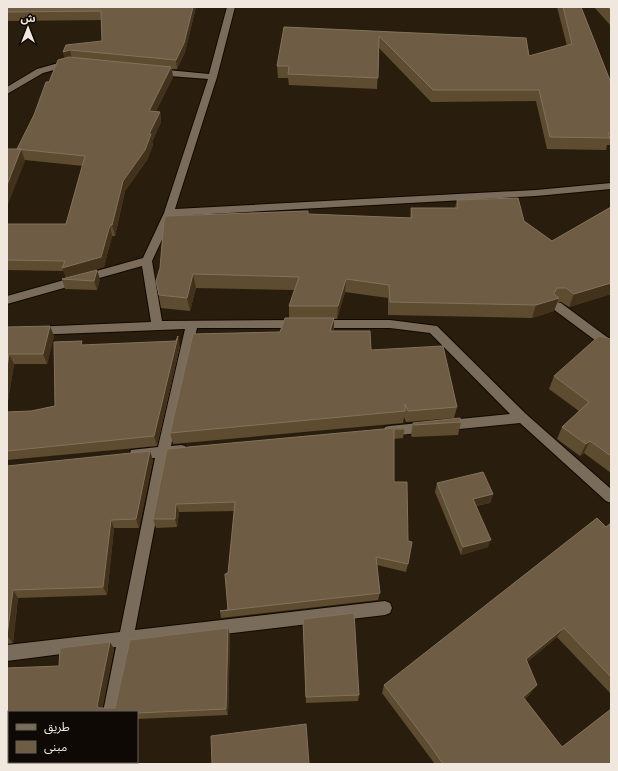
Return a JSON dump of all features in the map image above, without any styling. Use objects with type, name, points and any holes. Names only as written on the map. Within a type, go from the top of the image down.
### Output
[{"type":"street","points":[[157,325],[147,261],[169,213],[214,77],[231,7]]},
{"type":"street","points":[[7,91],[40,71],[72,63],[80,63]]},
{"type":"street","points":[[151,71],[214,77]]},
{"type":"street","points":[[169,213],[536,193],[611,186]]},
{"type":"street","points":[[7,300],[147,261]]},
{"type":"street","points":[[557,306],[611,346]]},
{"type":"street","points":[[112,711],[163,452],[192,324]]},
{"type":"street","points":[[7,332],[192,324],[390,324],[433,329],[522,418],[611,497]]},
{"type":"street","points":[[376,432],[522,418]]},
{"type":"street","points":[[124,456],[193,449]]},
{"type":"street","points":[[7,654],[385,608]]},
{"type":"building","points":[[7,7],[193,7],[184,43],[176,60],[70,50],[63,52],[66,45],[102,41],[101,11],[7,12]]},
{"type":"building","points":[[563,7],[581,7],[611,83],[611,133],[608,133],[610,138],[550,137],[539,90],[433,90],[379,36],[378,78],[288,74],[289,66],[277,66],[284,27],[526,38],[529,56],[572,44]]},
{"type":"building","points":[[69,57],[171,67],[149,111],[160,112],[149,134],[151,134],[145,150],[123,181],[112,225],[110,225],[101,257],[62,268],[65,261],[7,260],[7,224],[66,224],[85,156],[17,149],[34,115],[46,82],[49,82],[58,60]]},
{"type":"building","points":[[7,149],[21,149],[7,185]]},
{"type":"building","points":[[518,198],[524,221],[552,241],[611,207],[611,283],[574,294],[566,288],[557,288],[554,294],[559,298],[536,305],[390,302],[389,285],[346,279],[338,306],[289,306],[299,277],[193,274],[187,298],[159,295],[156,281],[160,268],[164,220],[166,216],[308,211],[308,214],[412,218],[411,208],[458,208],[457,200]]},
{"type":"building","points":[[97,270],[94,281],[62,279]]},
{"type":"building","points":[[285,318],[334,318],[330,331],[370,331],[371,350],[443,346],[457,407],[408,411],[405,404],[405,411],[170,433],[193,334],[280,332]]},
{"type":"building","points":[[50,326],[43,354],[9,354],[7,368],[7,327]]},
{"type":"building","points":[[178,336],[154,436],[7,451],[7,412],[31,411],[55,406],[54,342],[82,341],[81,345],[176,341]]},
{"type":"building","points":[[599,336],[611,339],[611,456],[590,441],[586,444],[562,427],[589,402],[554,376]]},
{"type":"building","points":[[460,418],[461,422],[414,425],[413,423]]},
{"type":"building","points":[[405,427],[405,429],[394,429],[394,482],[407,482],[408,541],[412,542],[408,564],[376,557],[380,593],[220,611],[228,610],[225,574],[228,573],[235,502],[176,504],[175,519],[153,519],[167,449]]},
{"type":"building","points":[[150,451],[136,519],[111,520],[103,587],[13,590],[7,636],[7,466]]},
{"type":"building","points":[[483,472],[493,494],[473,499],[491,540],[463,547],[437,483]]},
{"type":"building","points":[[597,518],[606,527],[611,523],[611,677],[564,628],[526,659],[537,685],[523,697],[562,747],[611,709],[611,764],[443,764],[384,685]]},
{"type":"building","points":[[354,613],[359,695],[306,697],[303,619]]},
{"type":"building","points":[[228,628],[226,709],[138,713],[138,711],[8,711],[8,763],[69,764],[7,764],[7,668],[59,666],[60,648],[110,642],[97,706],[99,708],[115,708],[130,640]]},
{"type":"building","points":[[306,724],[309,764],[212,764],[211,736]]}]
